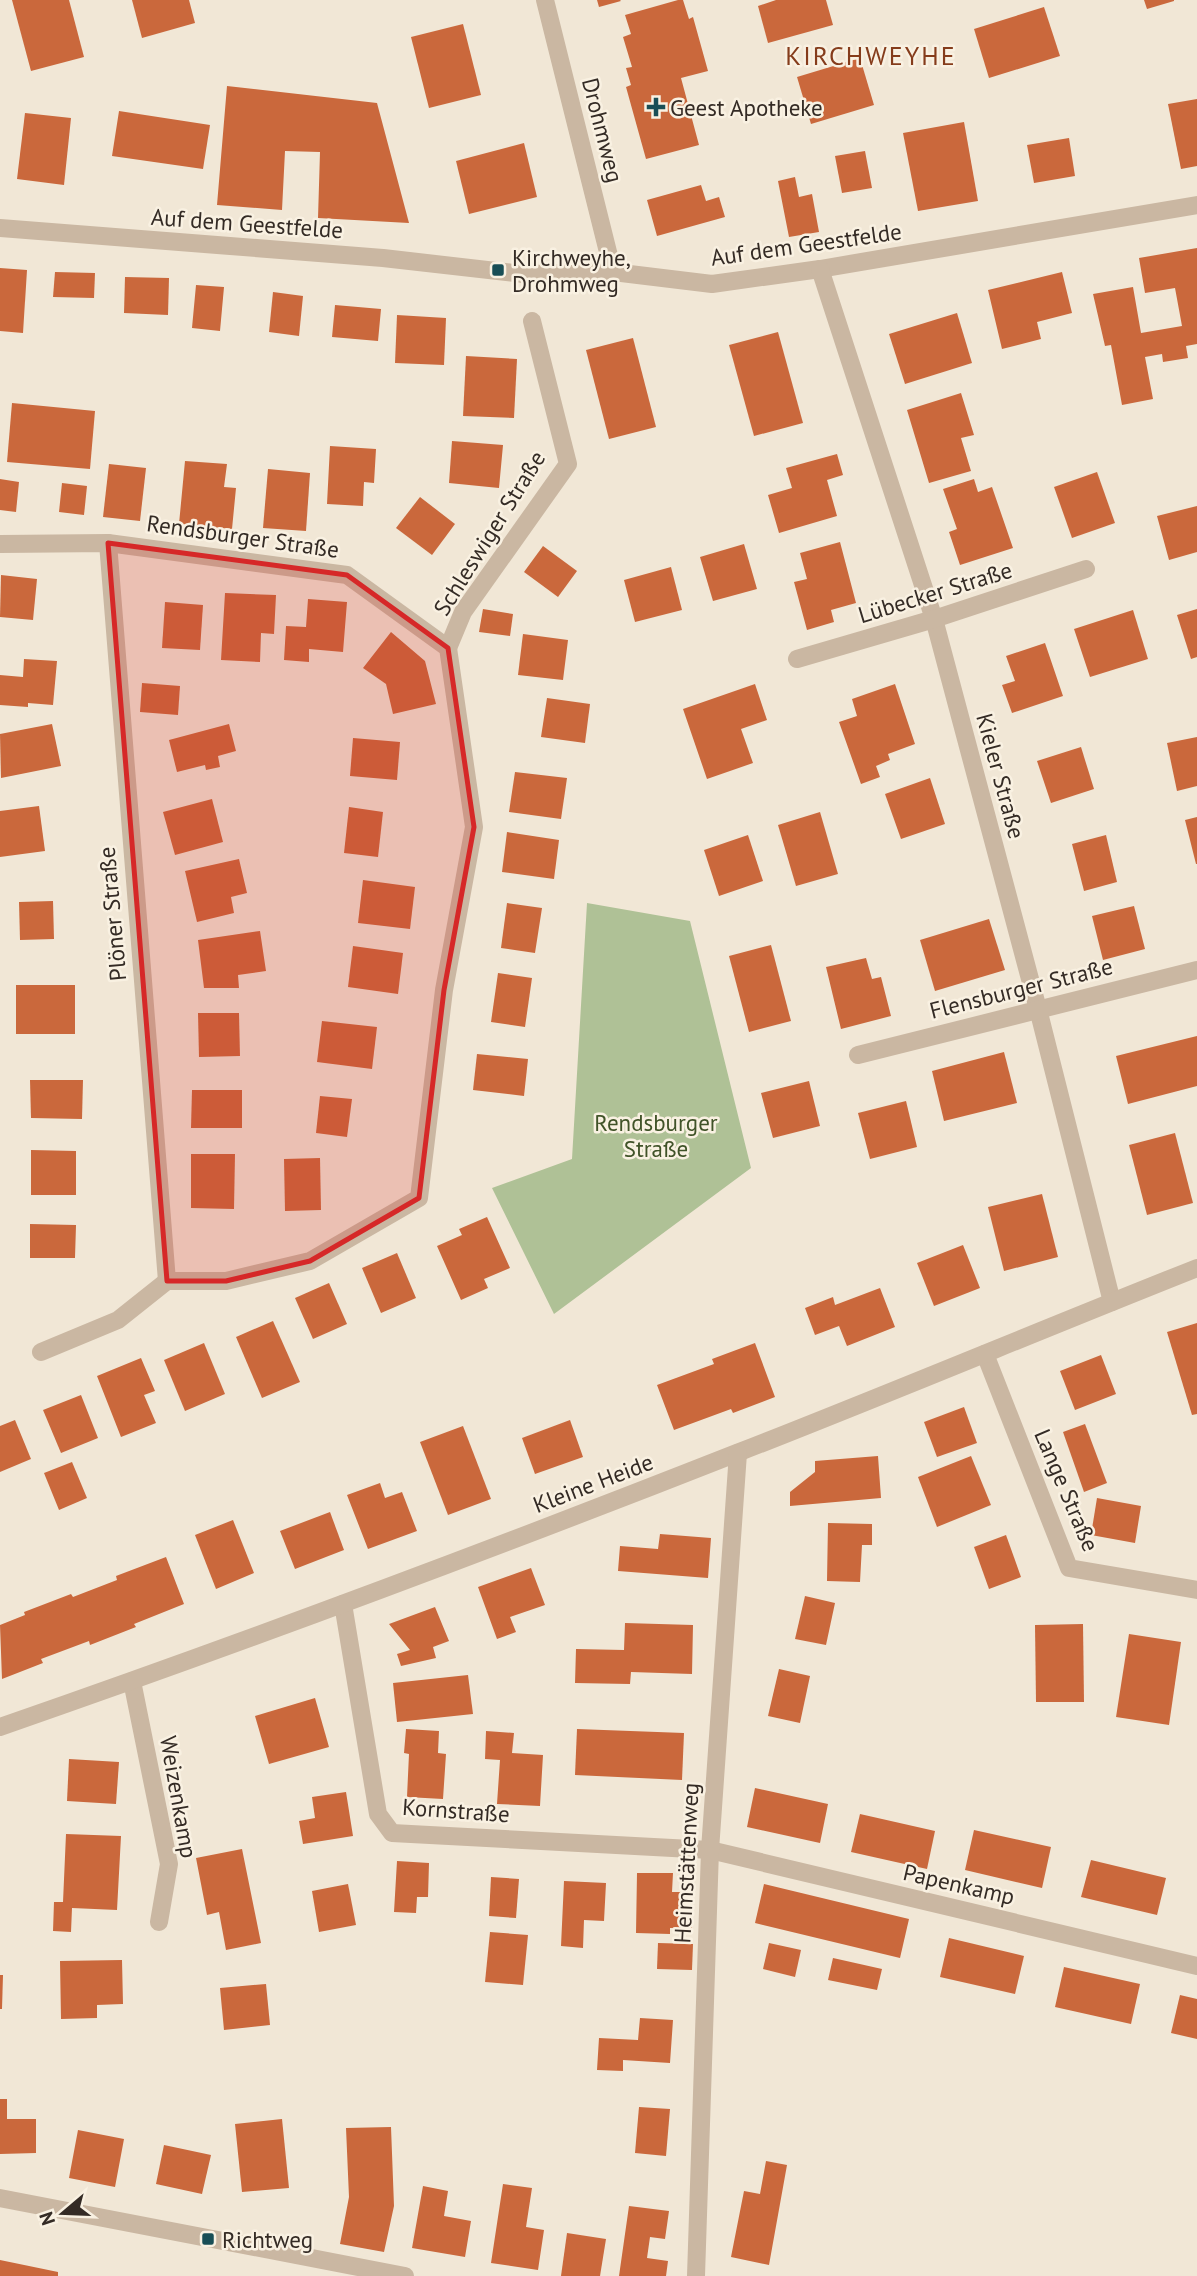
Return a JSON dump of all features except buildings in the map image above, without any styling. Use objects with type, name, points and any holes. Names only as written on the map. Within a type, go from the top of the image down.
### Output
[{"type":"street","name":"Drohmweg","points":[[545,0],[613,272]]},
{"type":"street","name":"Auf dem Geestfelde","points":[[0,228],[383,258],[523,274],[613,272],[712,284],[820,269],[1197,205]]},
{"type":"street","name":"Kieler Straße","points":[[820,269],[934,619],[1038,1009],[1112,1302]]},
{"type":"street","name":"Schleswiger Straße","points":[[448,648],[463,612],[568,464],[532,321]]},
{"type":"street","name":"Rendsburger Straße","points":[[0,544],[108,543],[347,575],[448,648]]},
{"type":"street","name":"Plöner Straße","points":[[108,543],[167,1281]]},
{"type":"street","name":"Lübecker Straße","points":[[797,659],[934,619],[1086,569]]},
{"type":"street","points":[[41,1352],[118,1321],[167,1281],[226,1281],[310,1261],[419,1198],[444,990],[474,827],[448,648]]},
{"type":"street","name":"Flensburger Straße","points":[[858,1055],[1197,970]]},
{"type":"street","name":"Kleine Heide","points":[[0,1727],[343,1604],[738,1453],[1197,1268]]},
{"type":"street","name":"Lange Straße","points":[[985,1354],[1069,1568],[1197,1590]]},
{"type":"street","name":"Heimstättenweg","points":[[696,2276],[710,1850],[738,1453]]},
{"type":"street","name":"Kornstraße","points":[[343,1604],[378,1814],[392,1833],[710,1850]]},
{"type":"street","name":"Weizenkamp","points":[[132,1681],[169,1864],[159,1922]]},
{"type":"street","name":"Papenkamp","points":[[710,1850],[1197,1966]]},
{"type":"street","points":[[0,2198],[405,2276]]},
{"type":"highlighted area","points":[[108,543],[347,575],[448,648],[474,827],[444,990],[419,1198],[310,1261],[226,1281],[167,1281]]},
{"type":"green space","name":"Rendsburger Straße","points":[[587,903],[690,921],[751,1168],[554,1314],[492,1188],[572,1159]]},
{"type":"place","name":"Geest Apotheke","points":[[656,107]]},
{"type":"place","name":"Kirchweyhe, Drohmweg","points":[[498,270]]},
{"type":"place","name":"Richtweg","points":[[208,2239]]},
{"type":"district","name":"KIRCHWEYHE","points":[[871,55]]}]
